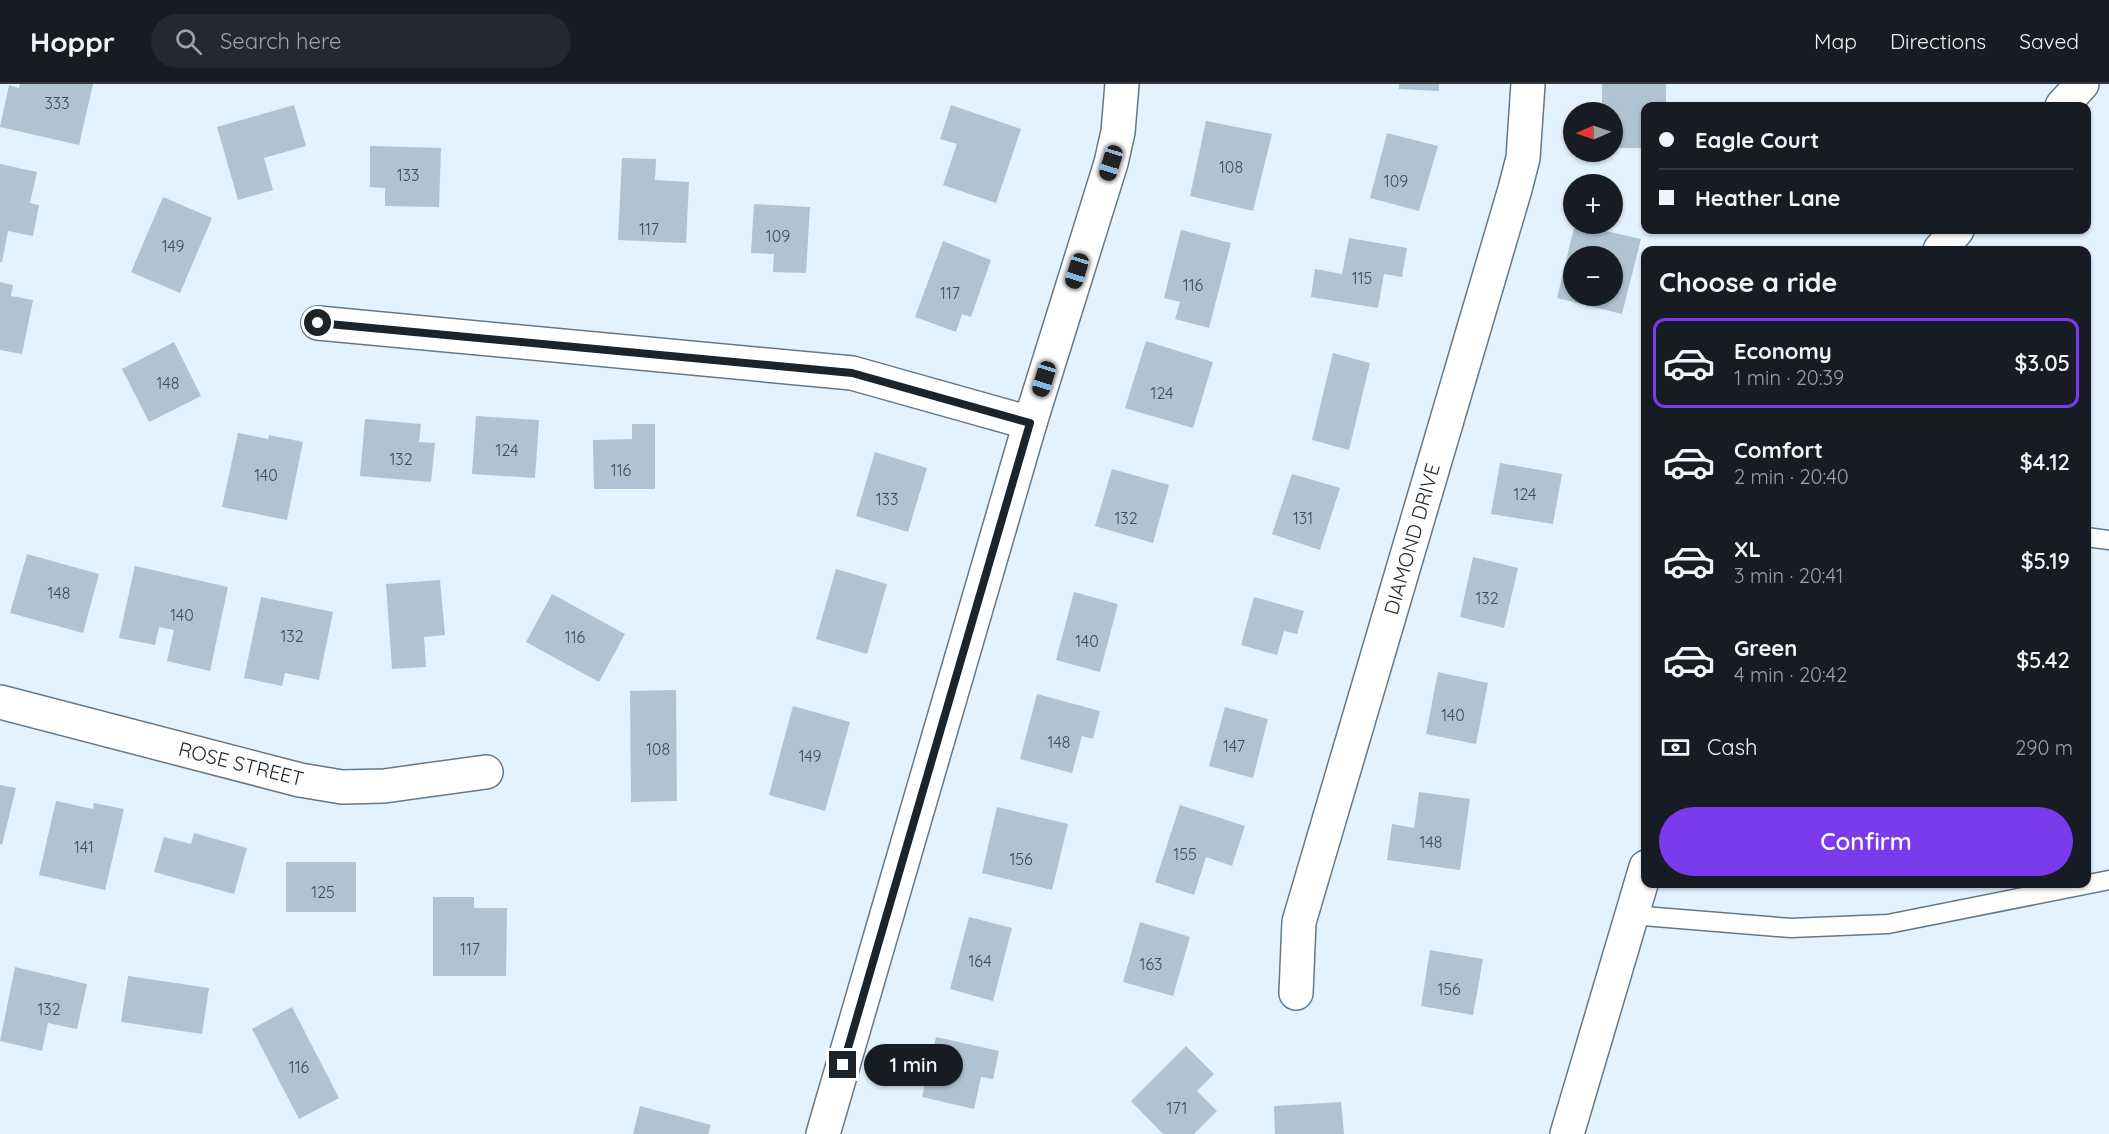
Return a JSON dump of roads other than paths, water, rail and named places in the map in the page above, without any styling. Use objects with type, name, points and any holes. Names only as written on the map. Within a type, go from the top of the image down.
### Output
[{"type":"street","points":[[823,1134],[1030,423],[1111,163],[1118,132],[1122,84]]},
{"type":"street","name":"DIAMOND DRIVE","points":[[1296,993],[1299,921],[1515,189],[1523,158],[1528,84]]},
{"type":"street","points":[[2066,102],[2082,84]]},
{"type":"street","points":[[1943,246],[1954,234]]},
{"type":"street","points":[[318,323],[852,373],[1030,423]]},
{"type":"street","name":"ROSE STREET","points":[[0,702],[300,780],[342,787],[384,786],[486,772]]},
{"type":"street","points":[[1568,1134],[1641,883]]},
{"type":"lane","points":[[2091,538],[2109,540]]},
{"type":"lane","points":[[2091,884],[2109,880]]},
{"type":"lane","points":[[1631,915],[1791,928],[1888,924],[2069,888]]}]
